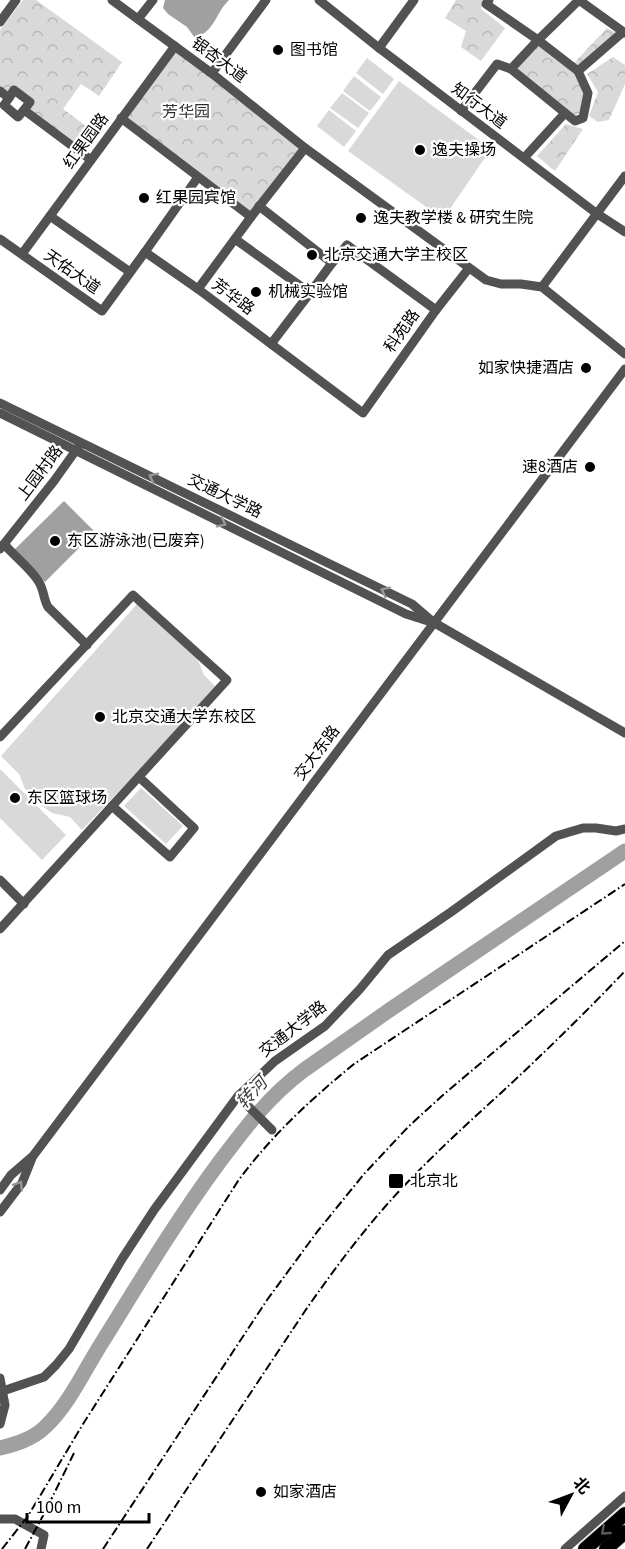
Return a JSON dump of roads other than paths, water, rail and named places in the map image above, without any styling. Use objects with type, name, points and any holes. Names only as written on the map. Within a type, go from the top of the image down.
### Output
[{"type":"highway","points":[[585,1549],[625,1514]]},
{"type":"highway","points":[[606,1549],[625,1532]]},
{"type":"street","points":[[0,22],[16,0]]},
{"type":"street","name":"银杏大道","points":[[112,0],[212,73],[305,148],[469,268],[486,279],[501,284],[542,287]]},
{"type":"street","points":[[138,19],[153,0]]},
{"type":"street","points":[[212,73],[266,0]]},
{"type":"street","name":"知行大道","points":[[319,0],[461,111],[596,213],[625,232]]},
{"type":"street","points":[[378,48],[414,0]]},
{"type":"street","points":[[461,111],[497,64],[511,69],[575,121],[583,118],[588,93],[578,71],[486,4],[489,0]]},
{"type":"street","points":[[511,69],[579,0],[624,32],[578,71]]},
{"type":"street","name":"红果园路","points":[[22,254],[175,46]]},
{"type":"street","points":[[0,91],[9,98],[14,90],[30,102],[24,111],[91,160]]},
{"type":"street","points":[[524,158],[566,113]]},
{"type":"street","points":[[121,118],[251,217]]},
{"type":"street","name":"芳华路","points":[[305,148],[259,206],[198,290],[363,413]]},
{"type":"street","points":[[625,176],[542,287],[625,354]]},
{"type":"street","name":"天佑大道","points":[[0,239],[102,311],[198,177]]},
{"type":"street","points":[[259,206],[332,263]]},
{"type":"street","points":[[50,216],[130,272]]},
{"type":"street","points":[[235,239],[310,293]]},
{"type":"street","points":[[272,344],[347,245],[435,310]]},
{"type":"street","points":[[145,252],[198,290]]},
{"type":"street","name":"科苑路","points":[[363,413],[435,310],[469,268]]},
{"type":"street","name":"交大东路","points":[[0,1190],[11,1175],[33,1156],[625,369]]},
{"type":"street","name":"交通大学路","points":[[0,403],[79,446]]},
{"type":"street","name":"交通大学路","points":[[0,413],[79,446],[412,604],[433,622],[625,733]]},
{"type":"street","name":"上园村路","points":[[2,546],[79,446]]},
{"type":"street","points":[[2,546],[34,576],[48,607],[87,645]]},
{"type":"street","points":[[0,737],[134,595],[227,680],[0,929]]},
{"type":"street","points":[[112,806],[170,857],[194,828],[139,777]]},
{"type":"street","name":"交通大学路","points":[[3,1391],[44,1377],[56,1365],[69,1349],[154,1210],[238,1096],[275,1061],[325,1026],[388,955],[556,836],[583,828],[616,831],[625,829]]},
{"type":"street","points":[[0,880],[24,904]]},
{"type":"street","points":[[238,1096],[269,1127]]},
{"type":"street","name":"交大东路","points":[[0,1212],[22,1183],[33,1156]]},
{"type":"street","points":[[0,1378],[5,1405],[0,1424]]},
{"type":"street","points":[[565,1549],[625,1497]]},
{"type":"street","points":[[0,1519],[15,1519],[44,1535],[41,1549]]},
{"type":"waterway","name":"转河","points":[[0,1448],[35,1435],[61,1409],[187,1208],[238,1138],[279,1091],[304,1070],[391,1009],[625,851]]},
{"type":"railway","points":[[2,1549],[28,1516],[83,1424],[238,1181],[278,1134],[322,1091],[354,1064],[625,884]]},
{"type":"railway","points":[[103,1549],[267,1300],[317,1232],[364,1174],[409,1126],[443,1095],[625,941]]},
{"type":"railway","points":[[147,1549],[305,1311],[364,1232],[427,1162],[549,1048],[625,971]]},
{"type":"railway","points":[[25,1549],[74,1453]]},
{"type":"place","name":"图书馆","points":[[278,50]]},
{"type":"place","name":"逸夫操场","points":[[420,150]]},
{"type":"place","name":"红果园宾馆","points":[[144,198]]},
{"type":"place","name":"逸夫教学楼 & 研究生院","points":[[361,218]]},
{"type":"place","name":"北京交通大学主校区","points":[[312,255]]},
{"type":"place","name":"机械实验馆","points":[[256,292]]},
{"type":"place","name":"如家快捷酒店","points":[[586,368]]},
{"type":"place","name":"速8酒店","points":[[590,467]]},
{"type":"place","name":"东区游泳池(已废弃)","points":[[55,541]]},
{"type":"place","name":"北京交通大学东校区","points":[[100,717]]},
{"type":"place","name":"东区篮球场","points":[[15,798]]},
{"type":"place","name":"北京北","points":[[396,1181]]},
{"type":"place","name":"如家酒店","points":[[261,1492]]},
{"type":"park label","name":"芳华园","points":[[186,112]]}]
